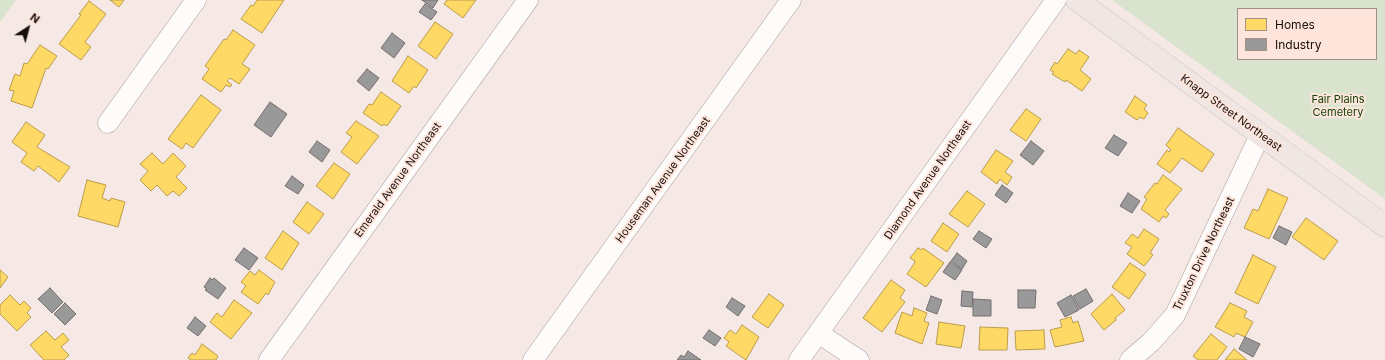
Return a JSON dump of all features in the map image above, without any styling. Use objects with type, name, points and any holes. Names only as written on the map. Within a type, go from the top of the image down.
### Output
[{"type":"main road","name":"Knapp Street Northeast","points":[[1076,0],[1385,226]]},
{"type":"street","points":[[108,123],[196,0]]},
{"type":"street","name":"Emerald Avenue Northeast","points":[[269,360],[528,0]]},
{"type":"street","name":"Houseman Avenue Northeast","points":[[533,360],[791,0]]},
{"type":"street","name":"Diamond Avenue Northeast","points":[[799,360],[1056,0]]},
{"type":"street","name":"Truxton Drive Northeast","points":[[1130,360],[1151,342],[1175,315],[1260,135]]},
{"type":"street","points":[[818,334],[859,360]]},
{"type":"green space","points":[[0,0],[16,0],[0,22]]},
{"type":"green space","name":"Fair Plains Cemetery","points":[[1112,0],[1385,0],[1385,199]]},
{"type":"building: Homes","points":[[110,0],[124,0],[119,7]]},
{"type":"building: Homes","points":[[257,0],[284,0],[262,33],[241,19],[251,5],[253,6]]},
{"type":"building: Homes","points":[[447,0],[476,0],[463,18],[444,4]]},
{"type":"building: Homes","points":[[89,1],[106,14],[85,42],[91,47],[81,60],[59,44],[81,15],[79,14]]},
{"type":"building: Homes","points":[[435,22],[453,34],[436,59],[418,46]]},
{"type":"building: Homes","points":[[233,30],[255,45],[242,64],[250,69],[239,84],[230,78],[227,81],[232,85],[230,87],[226,85],[221,92],[202,79],[209,69],[205,66],[224,39],[226,40]]},
{"type":"building: Homes","points":[[40,45],[57,56],[48,69],[46,68],[32,108],[11,101],[14,91],[9,90],[15,74],[20,76],[24,63],[27,64]]},
{"type":"building: Homes","points":[[1068,49],[1076,54],[1079,50],[1089,57],[1080,70],[1091,79],[1082,91],[1066,80],[1065,82],[1052,74],[1054,72],[1050,70],[1055,62],[1057,64]]},
{"type":"building: Homes","points":[[408,56],[428,70],[416,88],[414,86],[409,93],[392,81]]},
{"type":"building: Homes","points":[[381,92],[401,106],[387,126],[384,124],[382,126],[363,113],[369,104],[372,105]]},
{"type":"building: Homes","points":[[201,95],[221,110],[193,148],[186,143],[182,149],[168,139]]},
{"type":"building: Homes","points":[[1135,96],[1147,105],[1144,109],[1148,113],[1144,119],[1140,117],[1137,120],[1125,112]]},
{"type":"building: Homes","points":[[1026,109],[1041,119],[1026,141],[1010,130]]},
{"type":"building: Homes","points":[[356,121],[379,136],[357,164],[341,152],[352,137],[346,133]]},
{"type":"building: Homes","points":[[26,122],[45,135],[37,147],[70,167],[59,182],[38,166],[34,171],[21,162],[27,153],[12,142]]},
{"type":"building: Homes","points":[[1178,128],[1214,154],[1202,172],[1182,158],[1170,173],[1157,164],[1167,150],[1169,152],[1171,150],[1166,145]]},
{"type":"building: Homes","points":[[996,150],[1013,161],[1005,172],[1012,177],[1007,185],[1000,179],[997,184],[981,172]]},
{"type":"building: Homes","points":[[152,153],[163,164],[173,153],[186,166],[176,177],[187,188],[179,196],[173,191],[167,196],[157,185],[151,191],[140,180],[148,171],[140,164]]},
{"type":"building: Homes","points":[[334,163],[350,174],[333,199],[316,186]]},
{"type":"building: Homes","points":[[1163,175],[1182,189],[1165,210],[1169,214],[1166,218],[1163,216],[1159,222],[1141,209],[1147,199],[1144,197],[1155,183],[1157,184]]},
{"type":"building: Homes","points":[[87,180],[106,185],[102,198],[110,201],[111,198],[125,202],[118,227],[78,216]]},
{"type":"building: Homes","points":[[1268,189],[1288,198],[1269,239],[1244,228],[1253,209],[1258,211]]},
{"type":"building: Homes","points":[[967,191],[985,204],[968,227],[949,214]]},
{"type":"building: Homes","points":[[307,202],[324,214],[309,234],[293,222]]},
{"type":"building: Homes","points":[[1306,218],[1338,241],[1324,260],[1292,237]]},
{"type":"building: Homes","points":[[943,223],[959,234],[947,252],[931,241]]},
{"type":"building: Homes","points":[[1144,229],[1159,239],[1150,253],[1153,255],[1144,266],[1127,254],[1132,247],[1125,243],[1132,234],[1138,238]]},
{"type":"building: Homes","points":[[283,231],[299,243],[282,270],[265,258]]},
{"type":"building: Homes","points":[[918,248],[922,250],[923,248],[944,263],[926,287],[907,274],[915,261],[910,258]]},
{"type":"building: Homes","points":[[1253,255],[1276,267],[1258,304],[1235,293]]},
{"type":"building: Homes","points":[[1130,263],[1146,274],[1129,299],[1112,287]]},
{"type":"building: Homes","points":[[0,270],[8,277],[0,288]]},
{"type":"building: Homes","points":[[259,270],[275,282],[268,295],[266,293],[258,304],[241,292],[246,286],[241,282],[250,271],[255,275]]},
{"type":"building: Homes","points":[[891,280],[905,290],[900,298],[905,302],[882,332],[863,318]]},
{"type":"building: Homes","points":[[769,294],[784,305],[768,328],[752,317]]},
{"type":"building: Homes","points":[[1112,294],[1125,310],[1104,330],[1091,314]]},
{"type":"building: Homes","points":[[10,295],[20,305],[24,301],[31,308],[27,313],[31,317],[17,331],[0,314],[0,305]]},
{"type":"building: Homes","points":[[234,300],[252,313],[231,339],[210,322],[217,313],[222,317]]},
{"type":"building: Homes","points":[[1230,303],[1247,311],[1244,317],[1253,322],[1245,337],[1236,333],[1234,337],[1215,327]]},
{"type":"building: Homes","points":[[914,308],[927,313],[924,321],[929,323],[922,344],[895,333],[902,312],[912,316]]},
{"type":"building: Homes","points":[[1071,317],[1073,323],[1078,321],[1084,341],[1055,347],[1050,330],[1062,327],[1060,320]]},
{"type":"building: Homes","points":[[939,322],[965,326],[961,348],[936,344]]},
{"type":"building: Homes","points":[[742,325],[759,337],[746,360],[726,346],[729,342],[724,338],[730,330],[736,334]]},
{"type":"building: Homes","points":[[980,327],[1008,328],[1007,350],[979,350]]},
{"type":"building: Homes","points":[[1044,330],[1045,349],[1016,350],[1015,331]]},
{"type":"building: Homes","points":[[46,331],[55,340],[63,333],[69,340],[61,347],[69,355],[64,360],[44,360],[30,345]]},
{"type":"building: Homes","points":[[1211,334],[1227,347],[1217,360],[1198,360],[1193,356]]},
{"type":"building: Homes","points":[[202,344],[218,356],[216,360],[191,360],[188,358],[192,353],[195,355]]},
{"type":"building: Homes","points":[[1234,349],[1247,360],[1225,360]]},
{"type":"building: Industry","points":[[422,0],[438,0],[433,8]]},
{"type":"building: Industry","points":[[425,4],[437,12],[431,20],[419,12]]},
{"type":"building: Industry","points":[[392,33],[405,43],[394,58],[381,48]]},
{"type":"building: Industry","points":[[367,69],[379,78],[369,91],[357,81]]},
{"type":"building: Industry","points":[[270,102],[287,114],[271,137],[254,125]]},
{"type":"building: Industry","points":[[1114,135],[1127,143],[1118,156],[1105,148]]},
{"type":"building: Industry","points":[[317,141],[330,150],[322,162],[309,152]]},
{"type":"building: Industry","points":[[1031,141],[1044,151],[1033,165],[1020,155]]},
{"type":"building: Industry","points":[[292,176],[304,185],[298,194],[285,186]]},
{"type":"building: Industry","points":[[1002,185],[1013,193],[1006,203],[995,195]]},
{"type":"building: Industry","points":[[1128,193],[1140,201],[1132,213],[1120,206]]},
{"type":"building: Industry","points":[[1279,226],[1292,232],[1286,245],[1273,238]]},
{"type":"building: Industry","points":[[979,231],[992,239],[986,248],[973,239]]},
{"type":"building: Industry","points":[[244,248],[258,258],[249,270],[235,260]]},
{"type":"building: Industry","points":[[957,253],[967,261],[962,269],[951,261]]},
{"type":"building: Industry","points":[[950,262],[962,270],[955,280],[943,272]]},
{"type":"building: Industry","points":[[210,278],[212,280],[214,278],[226,288],[218,299],[205,290],[207,289],[204,287]]},
{"type":"building: Industry","points":[[50,288],[63,302],[52,313],[38,299]]},
{"type":"building: Industry","points":[[1086,289],[1093,301],[1080,309],[1073,296]]},
{"type":"building: Industry","points":[[1018,290],[1036,290],[1035,308],[1018,308]]},
{"type":"building: Industry","points":[[962,291],[973,292],[972,307],[961,306]]},
{"type":"building: Industry","points":[[1071,295],[1079,310],[1065,317],[1057,303]]},
{"type":"building: Industry","points":[[931,296],[942,300],[937,314],[926,310]]},
{"type":"building: Industry","points":[[732,298],[745,306],[738,316],[726,307]]},
{"type":"building: Industry","points":[[973,299],[991,300],[991,316],[973,316]]},
{"type":"building: Industry","points":[[65,303],[76,314],[65,325],[54,314]]},
{"type":"building: Industry","points":[[195,317],[206,326],[198,336],[187,328]]},
{"type":"building: Industry","points":[[709,330],[721,338],[715,346],[703,338]]},
{"type":"building: Industry","points":[[1245,337],[1260,344],[1253,357],[1239,349]]},
{"type":"building: Industry","points":[[688,351],[701,360],[677,360],[681,355],[684,357]]}]
